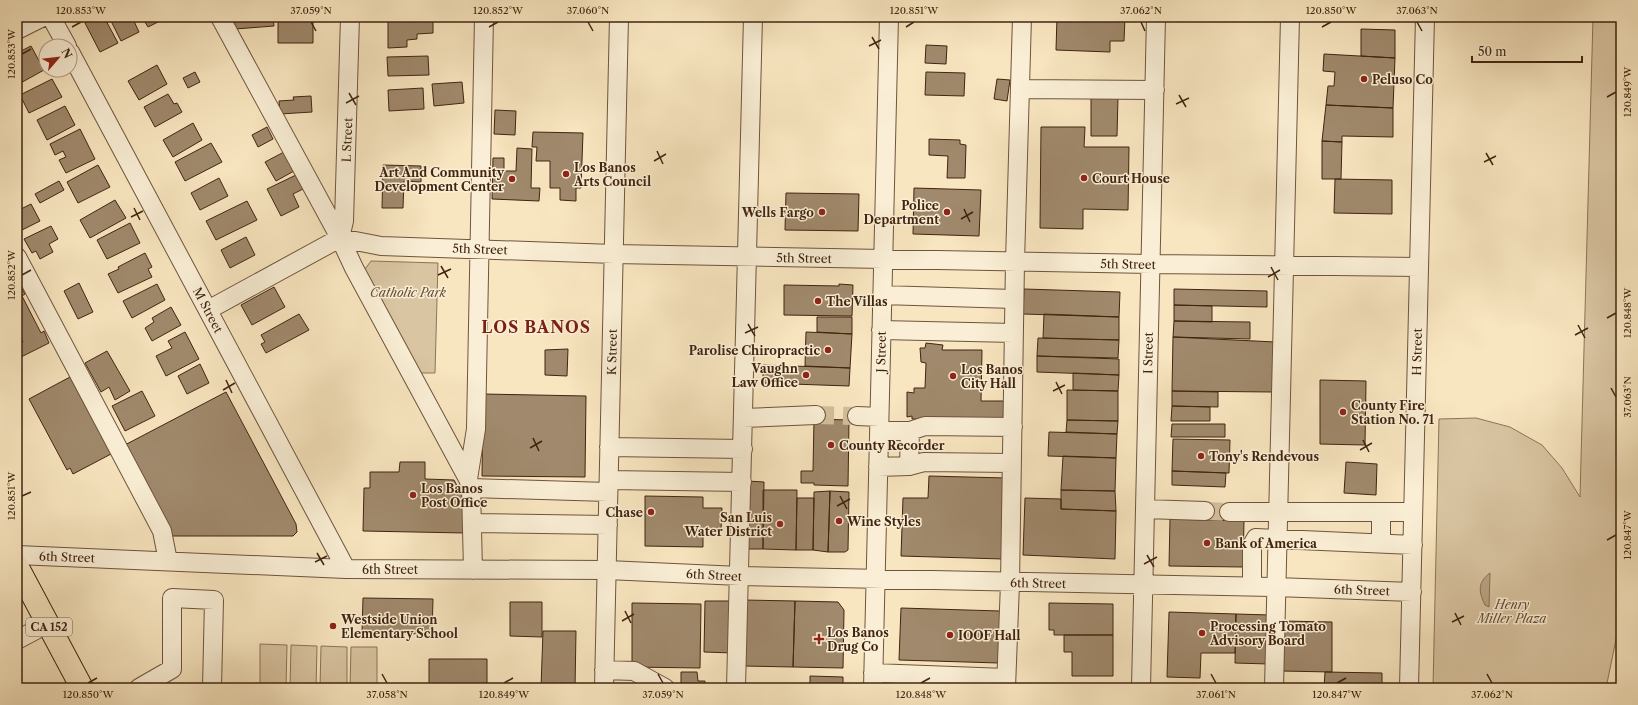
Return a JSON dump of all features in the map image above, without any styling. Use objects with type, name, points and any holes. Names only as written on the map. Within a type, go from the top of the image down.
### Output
[{"type":"highway","name":"CA 152","points":[[17,566],[82,688]]},
{"type":"street","points":[[17,30],[43,17]]},
{"type":"street","points":[[51,17],[63,38]]},
{"type":"street","points":[[220,17],[340,238],[354,268],[469,483]]},
{"type":"street","name":"L Street","points":[[340,238],[344,221],[350,17]]},
{"type":"street","points":[[473,570],[469,483],[476,429],[484,17]]},
{"type":"street","name":"K Street","points":[[604,688],[620,17]]},
{"type":"street","points":[[736,688],[753,17]]},
{"type":"street","name":"J Street","points":[[873,681],[889,17]]},
{"type":"street","points":[[873,681],[1006,683],[1010,583],[1014,299],[1022,17]]},
{"type":"street","name":"I Street","points":[[1141,688],[1156,17]]},
{"type":"street","points":[[1274,688],[1280,361],[1284,266],[1290,17]]},
{"type":"street","name":"H Street","points":[[1409,688],[1425,17]]},
{"type":"street","name":"M Street","points":[[78,67],[346,569]]},
{"type":"street","points":[[1020,89],[1155,90]]},
{"type":"street","points":[[208,310],[340,238]]},
{"type":"street","name":"5th Street","points":[[340,238],[381,246],[614,254],[1015,262],[1419,267]]},
{"type":"street","points":[[17,257],[162,531],[168,561]]},
{"type":"street","points":[[882,295],[1014,299]]},
{"type":"street","points":[[881,330],[1014,333]]},
{"type":"street","points":[[743,418],[816,415]]},
{"type":"street","points":[[857,416],[879,424],[910,430],[925,426],[1013,427]]},
{"type":"street","points":[[909,466],[910,430]]},
{"type":"street","points":[[609,447],[742,449]]},
{"type":"street","points":[[878,467],[909,466],[924,462],[1012,463]]},
{"type":"street","points":[[469,483],[608,486],[742,482]]},
{"type":"street","points":[[1145,509],[1205,511]]},
{"type":"street","points":[[1228,512],[1413,512]]},
{"type":"street","points":[[1380,543],[1381,512]]},
{"type":"street","points":[[1300,513],[1301,539]]},
{"type":"street","points":[[472,523],[608,525]]},
{"type":"street","points":[[1252,587],[1252,545],[1256,538],[1413,544]]},
{"type":"street","name":"6th Street","points":[[17,555],[346,569],[607,570],[740,576],[1143,586],[1276,587],[1412,592]]},
{"type":"street","points":[[139,688],[172,669],[172,598],[214,600],[212,688]]},
{"type":"street","points":[[17,640],[47,624]]},
{"type":"street","points":[[604,670],[634,671],[665,688]]},
{"type":"green space","name":"Henry Miller Plaza","points":[[1593,17],[1621,17],[1621,553],[1619,625],[1606,688],[1433,688],[1439,419],[1476,418],[1510,427],[1542,445],[1562,468],[1580,497]]},
{"type":"green space","name":"Catholic Park","points":[[371,261],[438,263],[435,373],[418,373],[362,273]]},
{"type":"green space","points":[[260,644],[287,645],[286,688],[260,688]]},
{"type":"green space","points":[[291,645],[317,646],[316,688],[290,688]]},
{"type":"green space","points":[[321,646],[347,647],[347,688],[320,688]]},
{"type":"green space","points":[[351,647],[377,647],[377,688],[350,688]]},
{"type":"shaded area","points":[[1490,573],[1489,607],[1485,605],[1480,587],[1483,580]]},
{"type":"building","points":[[98,17],[104,17],[118,43],[100,52],[85,23]]},
{"type":"building","points":[[109,17],[132,17],[139,32],[121,41]]},
{"type":"building","points":[[142,17],[165,17],[166,18],[148,27]]},
{"type":"building","points":[[234,17],[273,17],[274,26],[235,29]]},
{"type":"building","points":[[388,17],[413,17],[413,21],[433,20],[433,33],[417,34],[417,39],[407,40],[407,47],[388,48]]},
{"type":"building","points":[[963,17],[963,18],[922,18]]},
{"type":"building","points":[[1057,17],[1125,17],[1124,41],[1110,41],[1110,52],[1056,50]]},
{"type":"building","points":[[278,20],[313,20],[313,43],[278,43]]},
{"type":"building","points":[[1361,29],[1395,30],[1395,58],[1361,56]]},
{"type":"building","points":[[926,45],[947,46],[946,64],[925,63]]},
{"type":"building","points":[[31,46],[38,59],[38,73],[17,85],[17,53]]},
{"type":"building","name":"Peluso Co","points":[[1324,54],[1395,58],[1393,108],[1326,105],[1328,86],[1334,86],[1335,72],[1323,71]]},
{"type":"building","points":[[428,56],[429,75],[388,76],[387,57]]},
{"type":"building","points":[[157,65],[167,84],[139,100],[128,81]]},
{"type":"building","points":[[195,72],[200,82],[188,88],[183,78]]},
{"type":"building","points":[[926,72],[965,73],[964,96],[925,95]]},
{"type":"building","points":[[52,79],[62,97],[29,113],[20,95]]},
{"type":"building","points":[[997,79],[1010,80],[1007,101],[994,99]]},
{"type":"building","points":[[462,82],[464,103],[434,106],[432,84]]},
{"type":"building","points":[[423,88],[424,109],[389,111],[388,90]]},
{"type":"building","points":[[168,94],[174,104],[177,103],[182,112],[155,127],[144,107]]},
{"type":"building","points":[[311,96],[312,112],[280,114],[279,101],[294,100],[293,97]]},
{"type":"building","points":[[1091,98],[1118,98],[1117,136],[1091,136]]},
{"type":"building","name":"Peluso Co","points":[[1326,105],[1393,108],[1393,137],[1342,136],[1342,142],[1322,141]]},
{"type":"building","points":[[65,106],[75,125],[47,140],[37,120]]},
{"type":"building","points":[[495,110],[516,111],[515,135],[494,134]]},
{"type":"building","points":[[193,123],[202,140],[173,157],[163,140]]},
{"type":"building","points":[[267,127],[273,139],[258,147],[252,135]]},
{"type":"building","name":"Court House","points":[[1041,127],[1085,127],[1084,147],[1129,147],[1128,210],[1083,209],[1083,229],[1040,228]]},
{"type":"building","points":[[80,129],[95,159],[66,173],[59,160],[66,157],[63,151],[55,155],[50,144]]},
{"type":"building","name":"Los Banos Arts Council","points":[[533,132],[583,133],[581,188],[576,188],[576,201],[560,200],[560,188],[550,188],[550,161],[536,161],[537,147],[532,147]]},
{"type":"building","name":"Police Department","points":[[929,139],[960,140],[960,144],[966,145],[965,178],[947,178],[948,156],[929,155]]},
{"type":"building","points":[[1322,141],[1342,142],[1341,179],[1322,179]]},
{"type":"building","points":[[211,143],[222,162],[185,181],[175,162]]},
{"type":"building","name":"Art And Community Development Center","points":[[517,148],[532,149],[531,188],[540,188],[539,201],[492,199],[493,158],[504,158],[504,171],[516,171]]},
{"type":"building","points":[[284,152],[294,171],[276,181],[265,162]]},
{"type":"building","points":[[98,165],[110,187],[78,203],[67,182]]},
{"type":"building","points":[[383,165],[421,166],[421,182],[404,181],[403,208],[382,208]]},
{"type":"building","points":[[296,175],[303,189],[293,194],[299,207],[281,216],[267,189]]},
{"type":"building","points":[[219,178],[228,196],[200,210],[191,193]]},
{"type":"building","points":[[1335,179],[1392,180],[1392,214],[1334,213]]},
{"type":"building","points":[[59,181],[64,190],[40,203],[35,194]]},
{"type":"building","name":"Police Department","points":[[914,188],[981,190],[979,236],[913,234]]},
{"type":"building","name":"Wells Fargo","points":[[786,193],[859,194],[858,231],[785,230]]},
{"type":"building","points":[[115,200],[126,218],[90,238],[80,220]]},
{"type":"building","points":[[247,201],[257,220],[216,240],[206,221]]},
{"type":"building","points":[[31,204],[40,221],[22,230],[17,220],[17,211]]},
{"type":"building","points":[[130,223],[140,243],[107,259],[97,240]]},
{"type":"building","points":[[51,226],[58,239],[49,244],[53,252],[40,259],[36,251],[32,253],[24,239]]},
{"type":"building","points":[[246,237],[255,255],[230,268],[221,250]]},
{"type":"building","points":[[145,253],[152,267],[148,269],[152,277],[118,293],[108,274]]},
{"type":"building","points":[[19,283],[25,294],[22,296],[41,333],[44,331],[49,343],[17,359],[17,345],[23,342],[17,330],[17,284]]},
{"type":"building","points":[[79,283],[93,312],[78,319],[64,291]]},
{"type":"building","points":[[157,284],[165,300],[132,318],[123,301]]},
{"type":"building","name":"The Villas","points":[[839,284],[853,285],[852,316],[784,315],[784,285],[839,286]]},
{"type":"building","points":[[274,287],[285,307],[252,325],[241,305]]},
{"type":"building","points":[[1024,289],[1120,292],[1119,317],[1023,314]]},
{"type":"building","points":[[1174,289],[1267,291],[1267,307],[1174,305]]},
{"type":"building","points":[[1174,305],[1212,306],[1212,322],[1174,321]]},
{"type":"building","points":[[171,307],[181,325],[152,341],[145,328],[154,322],[152,318]]},
{"type":"building","points":[[299,314],[309,330],[266,353],[261,344],[265,342],[261,335]]},
{"type":"building","points":[[1044,314],[1119,317],[1119,340],[1043,338]]},
{"type":"building","points":[[817,317],[852,317],[852,334],[817,332]]},
{"type":"building","points":[[1174,321],[1250,322],[1250,339],[1173,337]]},
{"type":"building","points":[[185,332],[199,359],[166,376],[156,356],[172,348],[168,341]]},
{"type":"building","name":"Parolise Chiropractic","points":[[806,332],[852,334],[850,368],[805,366]]},
{"type":"building","points":[[1173,337],[1275,342],[1273,392],[1172,391]]},
{"type":"building","points":[[1038,338],[1119,340],[1118,358],[1037,356]]},
{"type":"building","name":"Los Banos City Hall","points":[[926,343],[943,345],[942,350],[982,350],[981,401],[1004,401],[1003,422],[912,419],[912,416],[907,417],[907,392],[914,393],[914,388],[925,388],[926,363],[921,362],[920,348],[925,348]]},
{"type":"building","points":[[568,349],[567,376],[545,375],[545,350]]},
{"type":"building","points":[[107,351],[130,391],[115,400],[109,387],[101,392],[85,363]]},
{"type":"building","points":[[1037,356],[1119,359],[1119,375],[1037,372]]},
{"type":"building","points":[[200,364],[209,383],[187,394],[178,376]]},
{"type":"building","name":"Vaughn Law Office","points":[[763,365],[850,368],[849,386],[763,383]]},
{"type":"building","points":[[1073,373],[1119,375],[1118,391],[1073,390]]},
{"type":"building","points":[[70,377],[111,454],[73,474],[70,468],[67,470],[29,399]]},
{"type":"building","name":"County Fire Station No. 71","points":[[1320,380],[1366,381],[1365,445],[1320,444]]},
{"type":"building","points":[[1067,390],[1118,391],[1118,421],[1067,420]]},
{"type":"building","points":[[142,391],[155,416],[125,431],[112,406]]},
{"type":"building","points":[[1172,391],[1218,392],[1218,407],[1172,406]]},
{"type":"building","points":[[226,392],[296,524],[297,532],[293,536],[169,536],[121,447]]},
{"type":"building","points":[[483,394],[586,396],[585,477],[482,476]]},
{"type":"building","points":[[1172,406],[1210,407],[1210,421],[1171,421]]},
{"type":"building","name":"County Recorder","points":[[814,419],[849,420],[848,486],[801,483],[801,471],[813,471]]},
{"type":"building","points":[[1067,420],[1118,421],[1117,434],[1066,432]]},
{"type":"building","points":[[1172,424],[1225,424],[1225,437],[1171,437]]},
{"type":"building","points":[[1049,432],[1117,434],[1116,458],[1048,456]]},
{"type":"building","name":"Tony's Rendevous","points":[[1173,439],[1230,440],[1229,473],[1172,471]]},
{"type":"building","points":[[1063,456],[1116,458],[1115,491],[1061,490]]},
{"type":"building","name":"Los Banos Post Office","points":[[400,462],[425,462],[425,479],[454,480],[466,502],[465,533],[363,531],[364,488],[370,488],[370,472],[399,472]]},
{"type":"building","points":[[1346,462],[1377,464],[1376,495],[1344,493]]},
{"type":"building","points":[[1172,471],[1226,473],[1225,487],[1172,485]]},
{"type":"building","points":[[929,476],[1006,478],[1003,559],[901,556],[903,498],[928,498]]},
{"type":"building","points":[[747,481],[764,482],[763,549],[746,549]]},
{"type":"building","name":"San Luis Water District","points":[[763,490],[797,490],[796,550],[763,549]]},
{"type":"building","points":[[1061,490],[1115,491],[1116,511],[1061,509]]},
{"type":"building","points":[[830,491],[828,552],[813,550],[814,492]]},
{"type":"building","name":"Wine Styles","points":[[830,491],[849,492],[848,550],[845,552],[828,552]]},
{"type":"building","points":[[645,496],[703,497],[703,508],[722,508],[721,530],[703,530],[703,547],[645,546]]},
{"type":"building","points":[[797,498],[814,498],[813,550],[796,550]]},
{"type":"building","points":[[1025,498],[1061,499],[1061,509],[1116,511],[1115,559],[1023,555]]},
{"type":"building","name":"Bank of America","points":[[1170,519],[1244,521],[1243,567],[1169,566]]},
{"type":"building","points":[[363,598],[433,599],[432,634],[362,633]]},
{"type":"building","points":[[744,600],[795,601],[793,667],[744,666]]},
{"type":"building","points":[[705,601],[734,601],[733,653],[704,652]]},
{"type":"building","name":"Los Banos Drug Co","points":[[795,601],[838,602],[844,610],[843,668],[793,667]]},
{"type":"building","points":[[510,602],[542,602],[542,637],[510,636]]},
{"type":"building","points":[[632,603],[701,604],[700,668],[632,667]]},
{"type":"building","points":[[1049,603],[1113,604],[1113,635],[1054,635],[1054,630],[1049,630]]},
{"type":"building","name":"IOOF Hall","points":[[901,608],[1000,611],[999,663],[899,660]]},
{"type":"building","name":"Processing Tomato Advisory Board","points":[[1169,612],[1236,614],[1235,653],[1201,653],[1200,678],[1167,677]]},
{"type":"building","points":[[1236,614],[1270,615],[1269,664],[1235,663]]},
{"type":"building","points":[[1282,621],[1332,622],[1332,672],[1281,671]]},
{"type":"building","points":[[543,631],[576,631],[575,688],[541,688]]},
{"type":"building","points":[[1064,635],[1113,635],[1113,676],[1072,676],[1072,652],[1064,652]]},
{"type":"building","points":[[429,659],[487,659],[487,688],[429,688]]},
{"type":"building","points":[[681,672],[697,672],[698,681],[705,681],[705,688],[681,688]]},
{"type":"building","points":[[1325,672],[1382,673],[1382,688],[1324,688]]},
{"type":"building","points":[[810,676],[843,677],[843,688],[810,688]]},
{"type":"tunnel","points":[[816,415],[857,416]]},
{"type":"tunnel","points":[[1205,511],[1229,512]]},
{"type":"place","name":"Peluso Co","points":[[1364,79]]},
{"type":"place","name":"Los Banos Arts Council","points":[[566,174]]},
{"type":"place","name":"Court House","points":[[1084,178]]},
{"type":"place","name":"Art And Community Development Center","points":[[512,179]]},
{"type":"place","name":"Wells Fargo","points":[[822,212]]},
{"type":"place","name":"Police Department","points":[[947,212]]},
{"type":"place","name":"The Villas","points":[[818,301]]},
{"type":"place","name":"Parolise Chiropractic","points":[[828,350]]},
{"type":"place","name":"Vaughn Law Office","points":[[806,375]]},
{"type":"place","name":"Los Banos City Hall","points":[[953,376]]},
{"type":"place","name":"County Fire Station No. 71","points":[[1343,412]]},
{"type":"place","name":"County Recorder","points":[[831,445]]},
{"type":"place","name":"Tony's Rendevous","points":[[1201,456]]},
{"type":"place","name":"Los Banos Post Office","points":[[413,495]]},
{"type":"place","name":"Chase","points":[[651,512]]},
{"type":"place","name":"Wine Styles","points":[[839,521]]},
{"type":"place","name":"San Luis Water District","points":[[780,524]]},
{"type":"place","name":"Bank of America","points":[[1207,543]]},
{"type":"place","name":"Westside Union Elementary School","points":[[333,626]]},
{"type":"place","name":"Processing Tomato Advisory Board","points":[[1202,633]]},
{"type":"place","name":"IOOF Hall","points":[[950,635]]},
{"type":"place","name":"Los Banos Drug Co","points":[[819,639]]},
{"type":"district","name":"LOS BANOS","points":[[536,327]]}]
